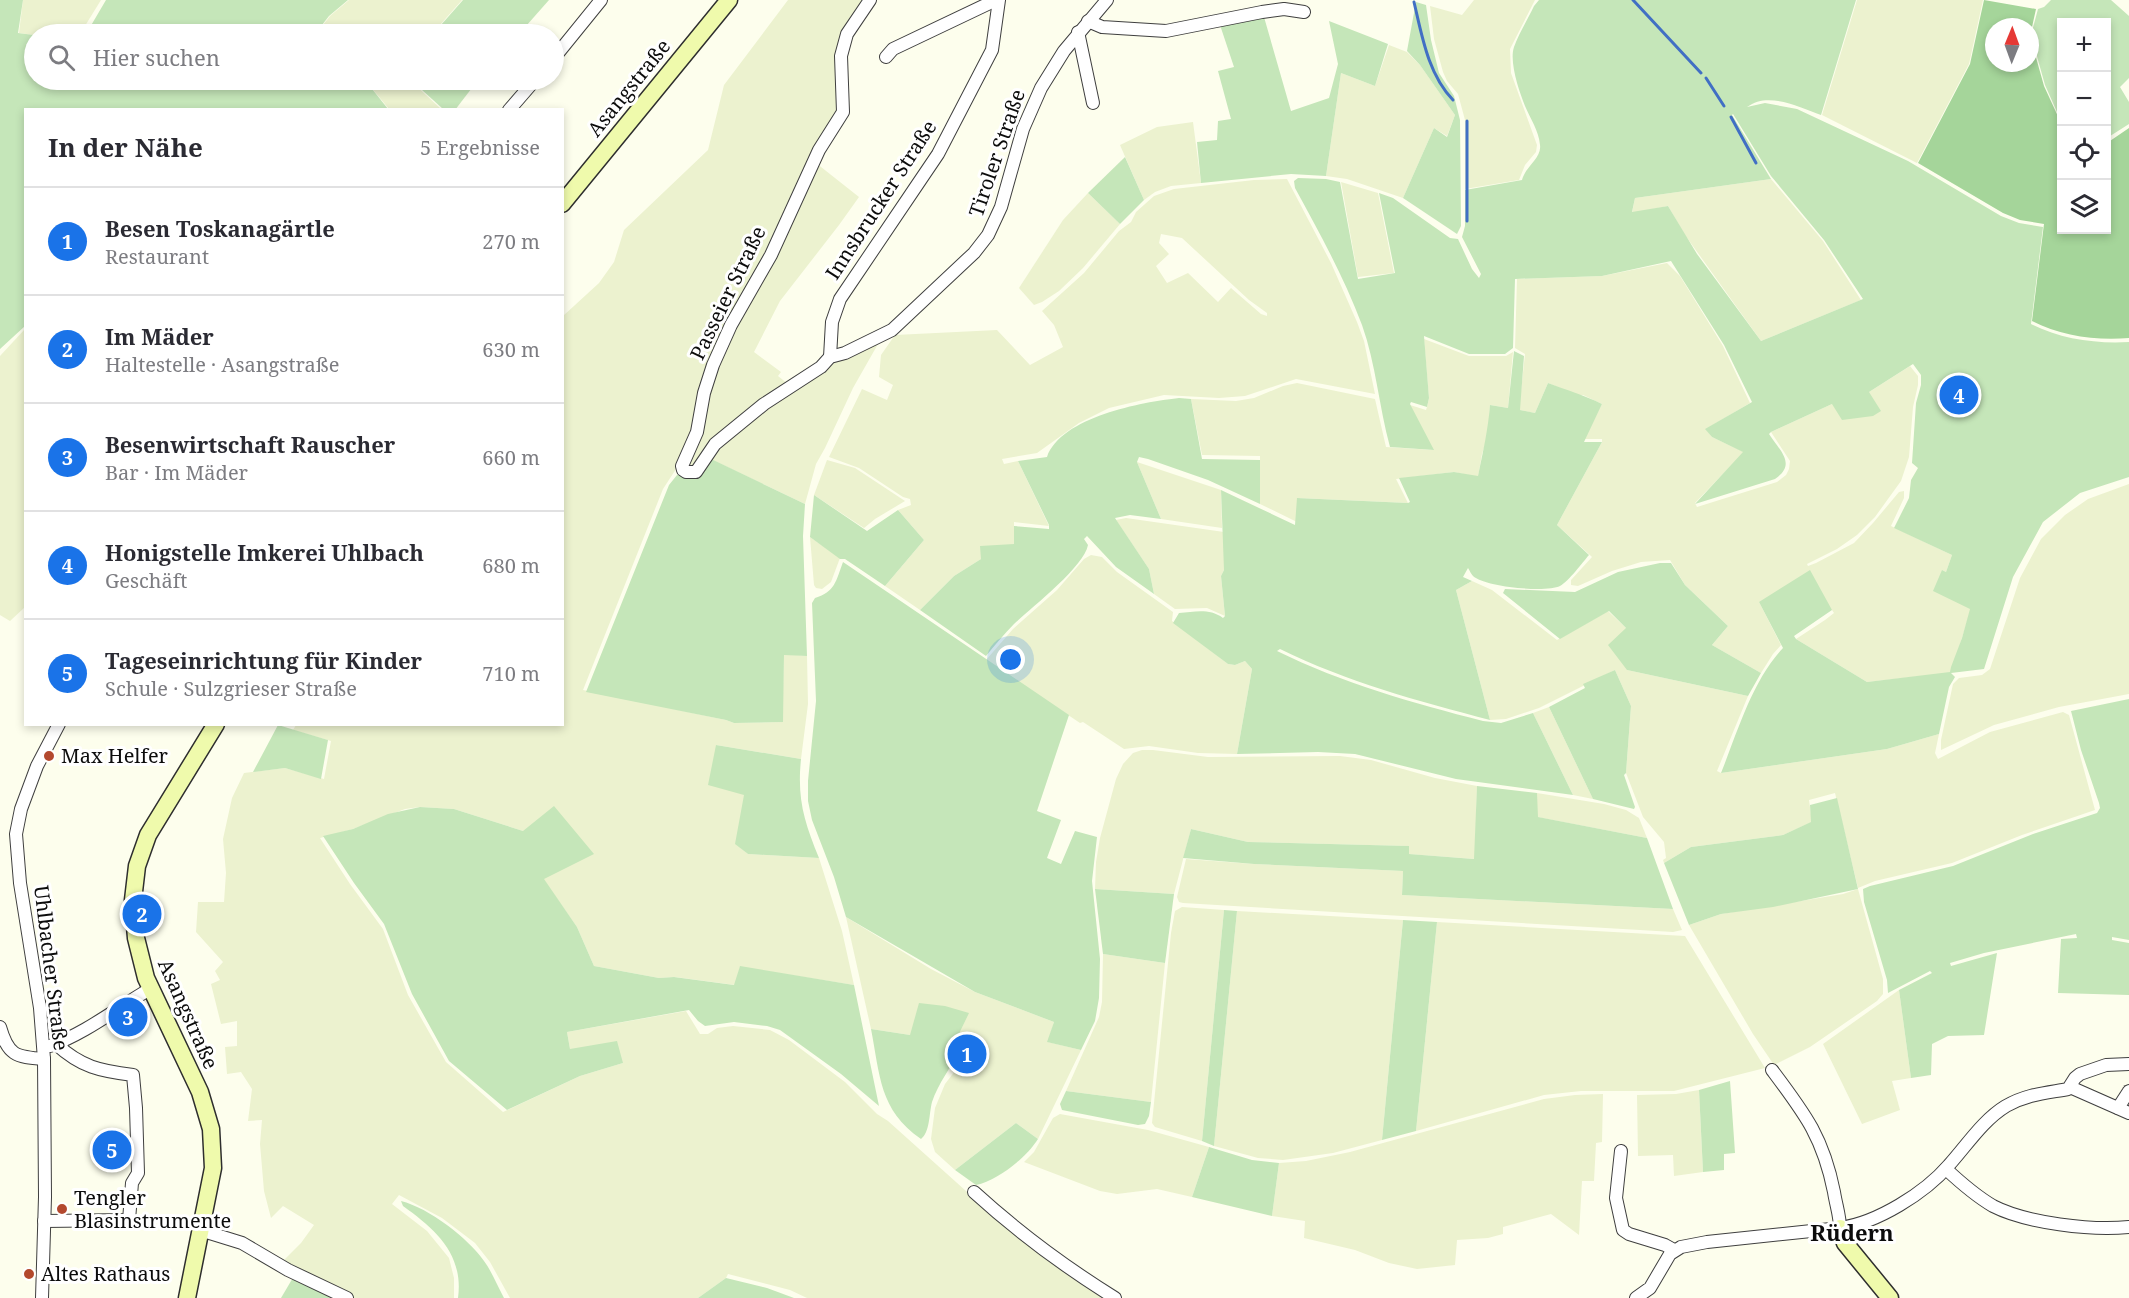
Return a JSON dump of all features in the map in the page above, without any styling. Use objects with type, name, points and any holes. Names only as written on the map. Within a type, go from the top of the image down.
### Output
[{"type":"street","points":[[564,46],[601,0]]},
{"type":"street","name":"Passeier Straße","points":[[870,0],[847,34],[841,56],[843,112],[819,150],[771,255],[731,325],[713,365],[698,429],[682,466],[683,471],[696,472],[713,447],[734,428],[783,390],[821,367],[830,357],[846,353],[892,330]]},
{"type":"street","name":"Innsbrucker Straße","points":[[830,357],[832,322],[840,299],[938,154],[992,50],[998,0]]},
{"type":"street","name":"Innsbrucker Straße","points":[[886,57],[893,49],[998,0]]},
{"type":"street","name":"Tiroler Straße","points":[[892,330],[957,270],[988,235],[1001,207],[1021,135],[1034,100],[1051,70],[1078,32],[1107,0]]},
{"type":"street","name":"Asangstraße","points":[[564,202],[727,1]]},
{"type":"street","points":[[1088,21],[1102,27],[1166,31],[1262,12],[1284,9],[1304,12]]},
{"type":"street","points":[[1078,32],[1093,103]]},
{"type":"street","points":[[511,108],[526,90]]},
{"type":"street","name":"Uhlbacher Straße","points":[[42,1298],[43,1054],[40,1008],[16,834],[21,809],[37,766],[58,726]]},
{"type":"street","name":"Asangstraße","points":[[188,1298],[213,1168],[212,1140],[209,1120],[200,1092],[150,989],[139,952],[134,924],[133,890],[144,844],[215,726]]},
{"type":"street","points":[[0,1027],[5,1045],[15,1054],[26,1058],[43,1054],[150,989]]},
{"type":"street","points":[[44,1221],[129,1220],[132,1183],[138,1173],[133,1075],[90,1067],[69,1056],[56,1044]]},
{"type":"street","points":[[1636,1298],[1653,1285],[1668,1256],[1674,1250],[1686,1245],[1840,1228],[1866,1223],[1888,1212],[1946,1169],[1988,1121],[2005,1107],[2033,1094],[2066,1090],[2080,1074],[2106,1065],[2129,1064]]},
{"type":"street","points":[[1772,1070],[1806,1117],[1819,1140],[1830,1173],[1845,1243],[1890,1298]]},
{"type":"street","points":[[2070,1087],[2124,1111],[2129,1091]]},
{"type":"street","points":[[1621,1152],[1616,1198],[1623,1230],[1674,1250]]},
{"type":"street","points":[[1946,1169],[1973,1192],[2005,1211],[2040,1221],[2083,1226],[2129,1227]]},
{"type":"street","points":[[974,1192],[1012,1226],[1115,1298]]},
{"type":"street","points":[[200,1230],[242,1243],[288,1270],[347,1298]]},
{"type":"street","points":[[1653,1285],[1659,1298]]},
{"type":"green space","points":[[0,0],[23,0],[18,33],[24,34],[24,90],[373,90],[387,108],[24,108],[24,327],[0,349]]},
{"type":"green space","points":[[23,0],[101,0],[86,24],[24,24],[24,34],[19,33]]},
{"type":"green space","points":[[106,0],[348,0],[323,24],[92,24]]},
{"type":"green space","points":[[349,0],[462,0],[441,24],[324,24]]},
{"type":"green space","points":[[463,0],[549,0],[528,24],[442,24]]},
{"type":"green space","points":[[788,0],[865,0],[843,32],[839,111],[816,163],[859,197],[780,301],[754,352],[781,372],[778,376],[788,384],[878,344],[853,388],[816,464],[805,504],[704,456],[696,467],[678,466],[663,489],[583,690],[734,723],[782,722],[784,654],[807,656],[808,704],[801,759],[716,745],[745,794],[736,844],[748,854],[819,858],[842,931],[854,985],[740,967],[735,985],[675,977],[659,978],[594,966],[577,927],[543,879],[523,831],[454,809],[420,807],[405,809],[353,829],[320,838],[383,929],[408,995],[446,1062],[503,1112],[580,1076],[623,1063],[570,1049],[567,1032],[686,1011],[700,1034],[708,1034],[717,1028],[733,1026],[770,1030],[789,1040],[845,1082],[877,1114],[888,1121],[995,1217],[1106,1298],[807,1298],[790,1290],[728,1274],[726,1278],[698,1298],[510,1298],[490,1262],[475,1243],[442,1218],[399,1195],[392,1204],[427,1231],[449,1258],[454,1278],[454,1298],[353,1298],[283,1261],[301,1243],[314,1225],[283,1206],[271,1218],[264,1191],[260,1144],[262,1120],[248,1121],[252,1089],[241,1072],[227,1074],[225,1047],[237,1046],[237,1021],[221,1024],[211,984],[220,980],[215,971],[223,962],[196,932],[198,902],[224,902],[226,873],[223,839],[232,798],[244,773],[285,768],[324,779],[331,741],[293,730],[295,726],[564,726],[564,315],[599,283],[614,262],[624,230],[708,150],[724,85]]},
{"type":"green space","points":[[1474,0],[1535,0],[1510,49],[1511,73],[1537,145],[1536,152],[1525,165],[1519,180],[1465,189],[1465,120],[1458,94],[1443,72],[1434,39],[1430,6],[1462,15]]},
{"type":"green space","points":[[1539,0],[1856,0],[1821,115],[1774,100],[1755,102],[1747,107],[1765,103],[1797,109],[1908,161],[2001,216],[2019,223],[2043,227],[2031,324],[2078,339],[2129,342],[2129,477],[2080,493],[2043,522],[2013,577],[1984,669],[1951,673],[1955,677],[1949,687],[1939,734],[1887,749],[1721,773],[1754,691],[1772,661],[1783,648],[1759,602],[1810,570],[1832,610],[1794,636],[1796,639],[1867,682],[1950,672],[1970,609],[1933,591],[1942,570],[1946,572],[1952,555],[1894,528],[1909,498],[1911,480],[1918,468],[1912,463],[1916,403],[1921,375],[1913,364],[1869,392],[1881,411],[1873,416],[1842,420],[1832,404],[1771,432],[1769,434],[1782,452],[1786,463],[1782,473],[1775,479],[1695,504],[1743,452],[1712,437],[1705,429],[1752,402],[1724,345],[1671,261],[1602,276],[1515,279],[1513,348],[1505,354],[1469,354],[1424,336],[1429,398],[1427,407],[1411,402],[1410,404],[1434,450],[1390,447],[1371,355],[1362,325],[1339,272],[1295,188],[1294,181],[1298,178],[1340,182],[1358,279],[1395,273],[1379,193],[1393,198],[1450,238],[1458,239],[1472,269],[1479,278],[1481,274],[1462,237],[1465,226],[1465,190],[1522,180],[1540,150],[1538,135],[1520,93],[1513,60],[1514,47]],"holes":[[[1733,114],[1771,176],[1824,240],[1863,299],[1761,341],[1697,254],[1668,206],[1632,212],[1635,198],[1771,179]]]},
{"type":"green space","points":[[1857,0],[1983,0],[1969,64],[1917,163],[1822,115]]},
{"type":"green space","points":[[1984,0],[2036,9],[2034,18],[1985,18],[1985,72],[2039,72],[2039,68],[2044,86],[2057,114],[2057,234],[2111,234],[2111,140],[2129,128],[2129,338],[2104,339],[2067,334],[2032,321],[2044,224],[2020,220],[2003,213],[1918,163],[1970,64]]},
{"type":"green space","points":[[2051,0],[2111,0],[2129,16],[2129,78],[2120,87],[2129,102],[2129,124],[2111,135],[2111,18],[2057,18],[2057,112],[2045,85],[2039,64],[2039,18],[2036,18],[2038,9]]},
{"type":"green space","points":[[1416,2],[1426,5],[1439,73],[1454,96],[1460,120],[1461,226],[1457,234],[1403,198],[1434,128],[1447,137],[1455,115],[1420,65],[1407,51]]},
{"type":"green space","points":[[1264,17],[1291,111],[1329,98],[1338,64],[1329,21],[1388,44],[1375,86],[1341,73],[1326,176],[1291,174],[1201,183],[1197,142],[1217,140],[1218,121],[1231,119],[1218,71],[1234,67],[1220,25]]},
{"type":"green space","points":[[1389,45],[1407,52],[1420,65],[1455,115],[1447,136],[1434,128],[1403,198],[1347,179],[1326,176],[1341,73],[1375,86]]},
{"type":"green space","points":[[373,90],[421,90],[440,108],[388,108]]},
{"type":"green space","points":[[422,90],[470,90],[457,108],[442,108]]},
{"type":"green space","points":[[1193,122],[1201,183],[1171,186],[1155,192],[1144,200],[1120,145],[1157,127]]},
{"type":"green space","points":[[1125,157],[1144,200],[1120,224],[1088,193]]},
{"type":"green space","points":[[1287,179],[1331,263],[1357,322],[1364,341],[1375,394],[1296,379],[1245,396],[1219,398],[1164,395],[1109,408],[1079,423],[1037,453],[1002,459],[1004,464],[1018,461],[1049,526],[1014,522],[1014,544],[981,559],[954,576],[920,610],[885,586],[924,540],[898,510],[911,505],[910,499],[903,497],[859,468],[829,457],[862,389],[887,400],[893,385],[879,377],[881,355],[895,335],[997,330],[1030,365],[1063,347],[1054,325],[1042,311],[1084,273],[1119,231],[1131,222],[1136,212],[1154,196],[1174,189],[1254,180]],"holes":[[[1161,234],[1182,238],[1249,300],[1267,313],[1267,316],[1261,314],[1231,288],[1218,302],[1188,273],[1167,283],[1156,266],[1169,254],[1159,243]]]},
{"type":"green space","points":[[1771,179],[1823,241],[1861,300],[1761,341],[1685,235],[1668,206],[1632,213],[1635,198]]},
{"type":"green space","points":[[1341,182],[1378,193],[1394,273],[1358,277]]},
{"type":"green space","points":[[1088,193],[1120,224],[1083,268],[1059,291],[1034,305],[1019,288],[1063,220]]},
{"type":"green space","points":[[1667,263],[1680,276],[1723,346],[1750,403],[1706,429],[1712,437],[1744,452],[1695,503],[1697,507],[1777,482],[1786,475],[1790,461],[1771,432],[1832,404],[1869,392],[1910,366],[1918,376],[1909,457],[1901,481],[1875,517],[1857,535],[1837,549],[1807,564],[1808,566],[1816,563],[1854,543],[1899,492],[1904,491],[1904,498],[1891,526],[1952,555],[1946,572],[1942,570],[1971,609],[1951,673],[1867,682],[1796,639],[1834,613],[1832,610],[1759,602],[1781,645],[1761,673],[1712,645],[1728,626],[1685,585],[1670,560],[1641,562],[1612,571],[1578,586],[1571,585],[1571,580],[1592,557],[1557,525],[1602,442],[1602,439],[1584,439],[1602,404],[1548,383],[1535,413],[1519,410],[1525,354],[1515,348],[1517,279],[1602,276]]},
{"type":"green space","points":[[24,330],[24,608],[10,621],[0,615],[0,356]]},
{"type":"green space","points":[[1424,339],[1469,356],[1506,356],[1513,352],[1508,408],[1490,405],[1488,436],[1478,477],[1454,472],[1396,479],[1408,503],[1298,498],[1297,522],[1260,504],[1260,456],[1202,455],[1191,399],[1236,401],[1254,398],[1297,383],[1375,399],[1386,447],[1433,450],[1410,405],[1426,410],[1429,398]]},
{"type":"green space","points":[[1514,351],[1524,356],[1520,410],[1535,413],[1548,383],[1582,395],[1602,404],[1584,442],[1602,442],[1557,525],[1589,555],[1567,580],[1553,588],[1516,588],[1480,580],[1473,576],[1468,568],[1463,577],[1472,581],[1456,590],[1490,720],[1383,690],[1305,661],[1280,649],[1277,651],[1327,673],[1378,691],[1483,721],[1501,723],[1533,713],[1573,795],[1456,779],[1355,754],[1318,752],[1237,754],[1252,669],[1245,661],[1235,665],[1228,664],[1173,623],[1179,613],[1202,611],[1223,618],[1225,616],[1221,576],[1224,570],[1221,490],[1295,525],[1297,498],[1408,503],[1410,502],[1399,478],[1454,472],[1478,476],[1490,405],[1508,408]]},
{"type":"green space","points":[[1179,398],[1191,399],[1202,459],[1260,460],[1260,504],[1208,480],[1139,457],[1137,462],[1161,519],[1130,515],[1115,518],[1149,569],[1154,594],[1116,567],[1087,536],[1084,539],[1088,545],[1077,564],[1056,587],[1014,624],[986,656],[920,610],[954,576],[981,559],[980,546],[1014,544],[1014,526],[1049,529],[1018,461],[1047,457],[1055,443],[1068,431],[1104,414],[1145,403]]},
{"type":"green space","points":[[707,457],[805,504],[803,536],[807,656],[784,655],[783,722],[734,723],[586,692],[669,485],[677,475],[682,475]]},
{"type":"green space","points":[[827,460],[855,468],[905,501],[864,528],[814,495]]},
{"type":"green space","points":[[1137,462],[1221,490],[1222,528],[1161,519]]},
{"type":"green space","points":[[2129,484],[2129,694],[2059,707],[1994,725],[1941,750],[1953,684],[1959,678],[1982,675],[1990,669],[2020,578],[2041,539],[2065,515],[2088,499]]},
{"type":"green space","points":[[814,495],[867,531],[898,510],[924,540],[885,586],[845,559],[840,559],[810,537]]},
{"type":"green space","points":[[1126,518],[1224,532],[1224,570],[1221,576],[1225,616],[1207,608],[1175,609],[1154,594],[1149,569],[1116,520]]},
{"type":"green space","points":[[810,537],[840,558],[831,582],[822,589],[814,585]]},
{"type":"green space","points":[[1091,555],[1102,557],[1117,572],[1173,612],[1172,621],[1228,664],[1235,665],[1245,661],[1252,669],[1237,754],[1198,753],[1149,746],[1124,749],[1083,722],[1080,723],[986,660],[1013,629],[1057,590],[1084,559]]},
{"type":"green space","points":[[843,562],[1069,715],[1037,811],[1061,820],[1047,858],[1061,864],[1075,831],[1097,837],[1092,881],[1100,959],[1099,998],[1095,1021],[1081,1050],[1047,1042],[1054,1022],[975,992],[846,917],[834,877],[812,820],[808,801],[816,701],[812,603],[815,598],[831,589]]},
{"type":"green space","points":[[1660,563],[1671,563],[1685,585],[1728,626],[1712,645],[1761,673],[1748,696],[1627,670],[1608,645],[1626,628],[1609,611],[1560,639],[1503,593],[1505,589],[1575,592],[1618,572]]},
{"type":"green space","points":[[1472,581],[1492,590],[1557,640],[1608,611],[1626,628],[1627,670],[1748,696],[1717,771],[1721,773],[1887,749],[1939,734],[1935,753],[1938,759],[1990,732],[2063,712],[2069,715],[2095,810],[2022,835],[1952,863],[1875,881],[1858,888],[1835,793],[1809,800],[1812,822],[1783,835],[1691,847],[1664,863],[1663,860],[1666,858],[1664,842],[1643,817],[1626,773],[1631,706],[1615,670],[1539,708],[1506,719],[1490,720],[1456,590]]},
{"type":"green space","points":[[1615,670],[1631,706],[1624,775],[1634,809],[1593,799],[1549,707],[1585,688],[1583,684]]},
{"type":"green space","points":[[2129,699],[2129,940],[2112,937],[2112,940],[2129,943],[2129,995],[2058,993],[2061,939],[2077,938],[2076,934],[1984,953],[1950,963],[1951,966],[1997,953],[1984,1035],[1948,1036],[1932,1044],[1931,1075],[1911,1078],[1899,990],[1932,973],[1930,971],[1888,993],[1887,980],[1864,902],[1863,889],[1953,866],[2033,834],[2097,813],[2100,808],[2099,803],[2071,711]]},
{"type":"green space","points":[[1549,707],[1593,799],[1573,795],[1533,713]]},
{"type":"green space","points":[[277,726],[328,740],[321,779],[285,768],[253,772]]},
{"type":"green space","points":[[716,745],[801,759],[800,786],[803,810],[819,858],[748,854],[735,844],[744,795],[708,785]]},
{"type":"green space","points":[[1153,750],[1208,757],[1340,756],[1371,760],[1435,778],[1477,786],[1475,859],[1408,854],[1408,846],[1248,842],[1191,829],[1174,894],[1095,889],[1100,838],[1116,779],[1123,764],[1133,753]]},
{"type":"green space","points":[[1477,786],[1537,793],[1538,817],[1647,838],[1673,909],[1402,895],[1403,871],[1254,864],[1183,858],[1191,829],[1248,842],[1409,846],[1409,854],[1474,859]]},
{"type":"green space","points":[[1537,793],[1626,810],[1639,818],[1647,838],[1537,817]]},
{"type":"green space","points":[[1837,798],[1858,889],[1773,907],[1721,914],[1689,925],[1664,863],[1691,847],[1783,835],[1811,822],[1810,805]]},
{"type":"green space","points":[[554,806],[594,854],[544,879],[577,927],[594,966],[659,978],[674,977],[734,985],[740,966],[854,985],[879,1106],[841,1074],[780,1030],[734,1022],[705,1026],[689,1010],[567,1032],[570,1049],[617,1041],[623,1063],[580,1076],[507,1110],[449,1061],[412,994],[384,924],[323,836],[353,829],[388,814],[420,807],[454,809],[523,831]]},
{"type":"green space","points":[[1186,859],[1403,871],[1402,895],[1673,909],[1682,930],[1673,932],[1183,903],[1179,902],[1177,897]]},
{"type":"green space","points":[[1095,889],[1174,894],[1165,963],[1103,954]]},
{"type":"green space","points":[[1858,889],[1883,979],[1883,994],[1877,1001],[1810,1047],[1774,1065],[1753,1034],[1689,925],[1721,914],[1843,894]]},
{"type":"green space","points":[[1182,907],[1224,910],[1202,1141],[1155,1127],[1152,1123],[1171,933],[1175,911]]},
{"type":"green space","points":[[1224,910],[1237,911],[1214,1146],[1202,1141]]},
{"type":"green space","points":[[1237,911],[1403,920],[1382,1140],[1333,1153],[1283,1160],[1258,1158],[1214,1146]]},
{"type":"green space","points":[[846,917],[931,969],[975,992],[1054,1022],[1048,1042],[1081,1050],[1038,1139],[1016,1123],[955,1170],[935,1152],[931,1139],[935,1108],[945,1084],[955,1071],[950,1068],[960,1050],[910,1035],[871,1029]]},
{"type":"green space","points":[[1403,920],[1437,922],[1416,1131],[1382,1140]]},
{"type":"green space","points":[[1437,922],[1685,936],[1765,1068],[1674,1091],[1581,1091],[1544,1095],[1416,1131]]},
{"type":"green space","points":[[1103,954],[1165,963],[1151,1102],[1066,1091],[1099,1017],[1102,1002]]},
{"type":"green space","points":[[1899,990],[1911,1078],[1892,1081],[1900,1110],[1862,1124],[1823,1044]]},
{"type":"green space","points":[[919,1003],[945,1006],[969,1013],[953,1046],[960,1050],[935,1095],[928,1127],[921,1139],[907,1128],[889,1104],[880,1076],[871,1029],[910,1035]]},
{"type":"green space","points":[[1730,1081],[1735,1153],[1724,1154],[1724,1170],[1703,1172],[1699,1090]]},
{"type":"green space","points":[[1699,1090],[1703,1172],[1674,1176],[1673,1155],[1638,1156],[1637,1095],[1676,1094]]},
{"type":"green space","points":[[1066,1091],[1151,1102],[1149,1116],[1145,1124],[1138,1125],[1062,1110],[1060,1104]]},
{"type":"green space","points":[[1603,1094],[1602,1142],[1596,1143],[1594,1181],[1582,1181],[1579,1235],[1551,1214],[1503,1227],[1503,1234],[1488,1238],[1457,1240],[1455,1265],[1417,1269],[1389,1263],[1355,1250],[1304,1238],[1305,1221],[1272,1216],[1279,1163],[1306,1161],[1350,1152],[1544,1099]]},
{"type":"green space","points":[[1060,1114],[1148,1130],[1209,1147],[1192,1197],[1157,1189],[1117,1194],[1100,1191],[1024,1162],[1034,1152],[1053,1118]]},
{"type":"green space","points":[[1016,1123],[1038,1139],[1011,1167],[976,1185],[955,1170]]},
{"type":"green space","points":[[1209,1147],[1252,1160],[1279,1163],[1272,1216],[1192,1197]]},
{"type":"green space","points":[[401,1201],[424,1210],[447,1225],[468,1243],[487,1265],[504,1298],[458,1298],[459,1282],[456,1268],[445,1244],[426,1224],[403,1206]]},
{"type":"green space","points":[[294,1276],[341,1298],[281,1298]]},
{"type":"green space","points":[[726,1278],[767,1288],[794,1298],[698,1298]]},
{"type":"waterway","points":[[1633,0],[1701,73]]},
{"type":"waterway","points":[[1414,2],[1432,67],[1444,90],[1453,100]]},
{"type":"waterway","points":[[1706,78],[1724,106]]},
{"type":"waterway","points":[[1731,117],[1756,163]]},
{"type":"waterway","points":[[1467,121],[1467,221]]},
{"type":"place","name":"Honigstelle Imkerei Uhlbach","points":[[1959,395]]},
{"type":"place","name":"Max Helfer","points":[[49,756]]},
{"type":"place","name":"Im Mäder","points":[[142,914]]},
{"type":"place","name":"Besenwirtschaft Rauscher","points":[[128,1017]]},
{"type":"place","name":"Besen Toskanagärtle","points":[[967,1054]]},
{"type":"place","name":"Tageseinrichtung für Kinder","points":[[112,1150]]},
{"type":"place","name":"Tengler Blasinstrumente","points":[[62,1209]]},
{"type":"place","name":"Altes Rathaus","points":[[29,1274]]},
{"type":"district","name":"Rüdern","points":[[1852,1233]]}]
